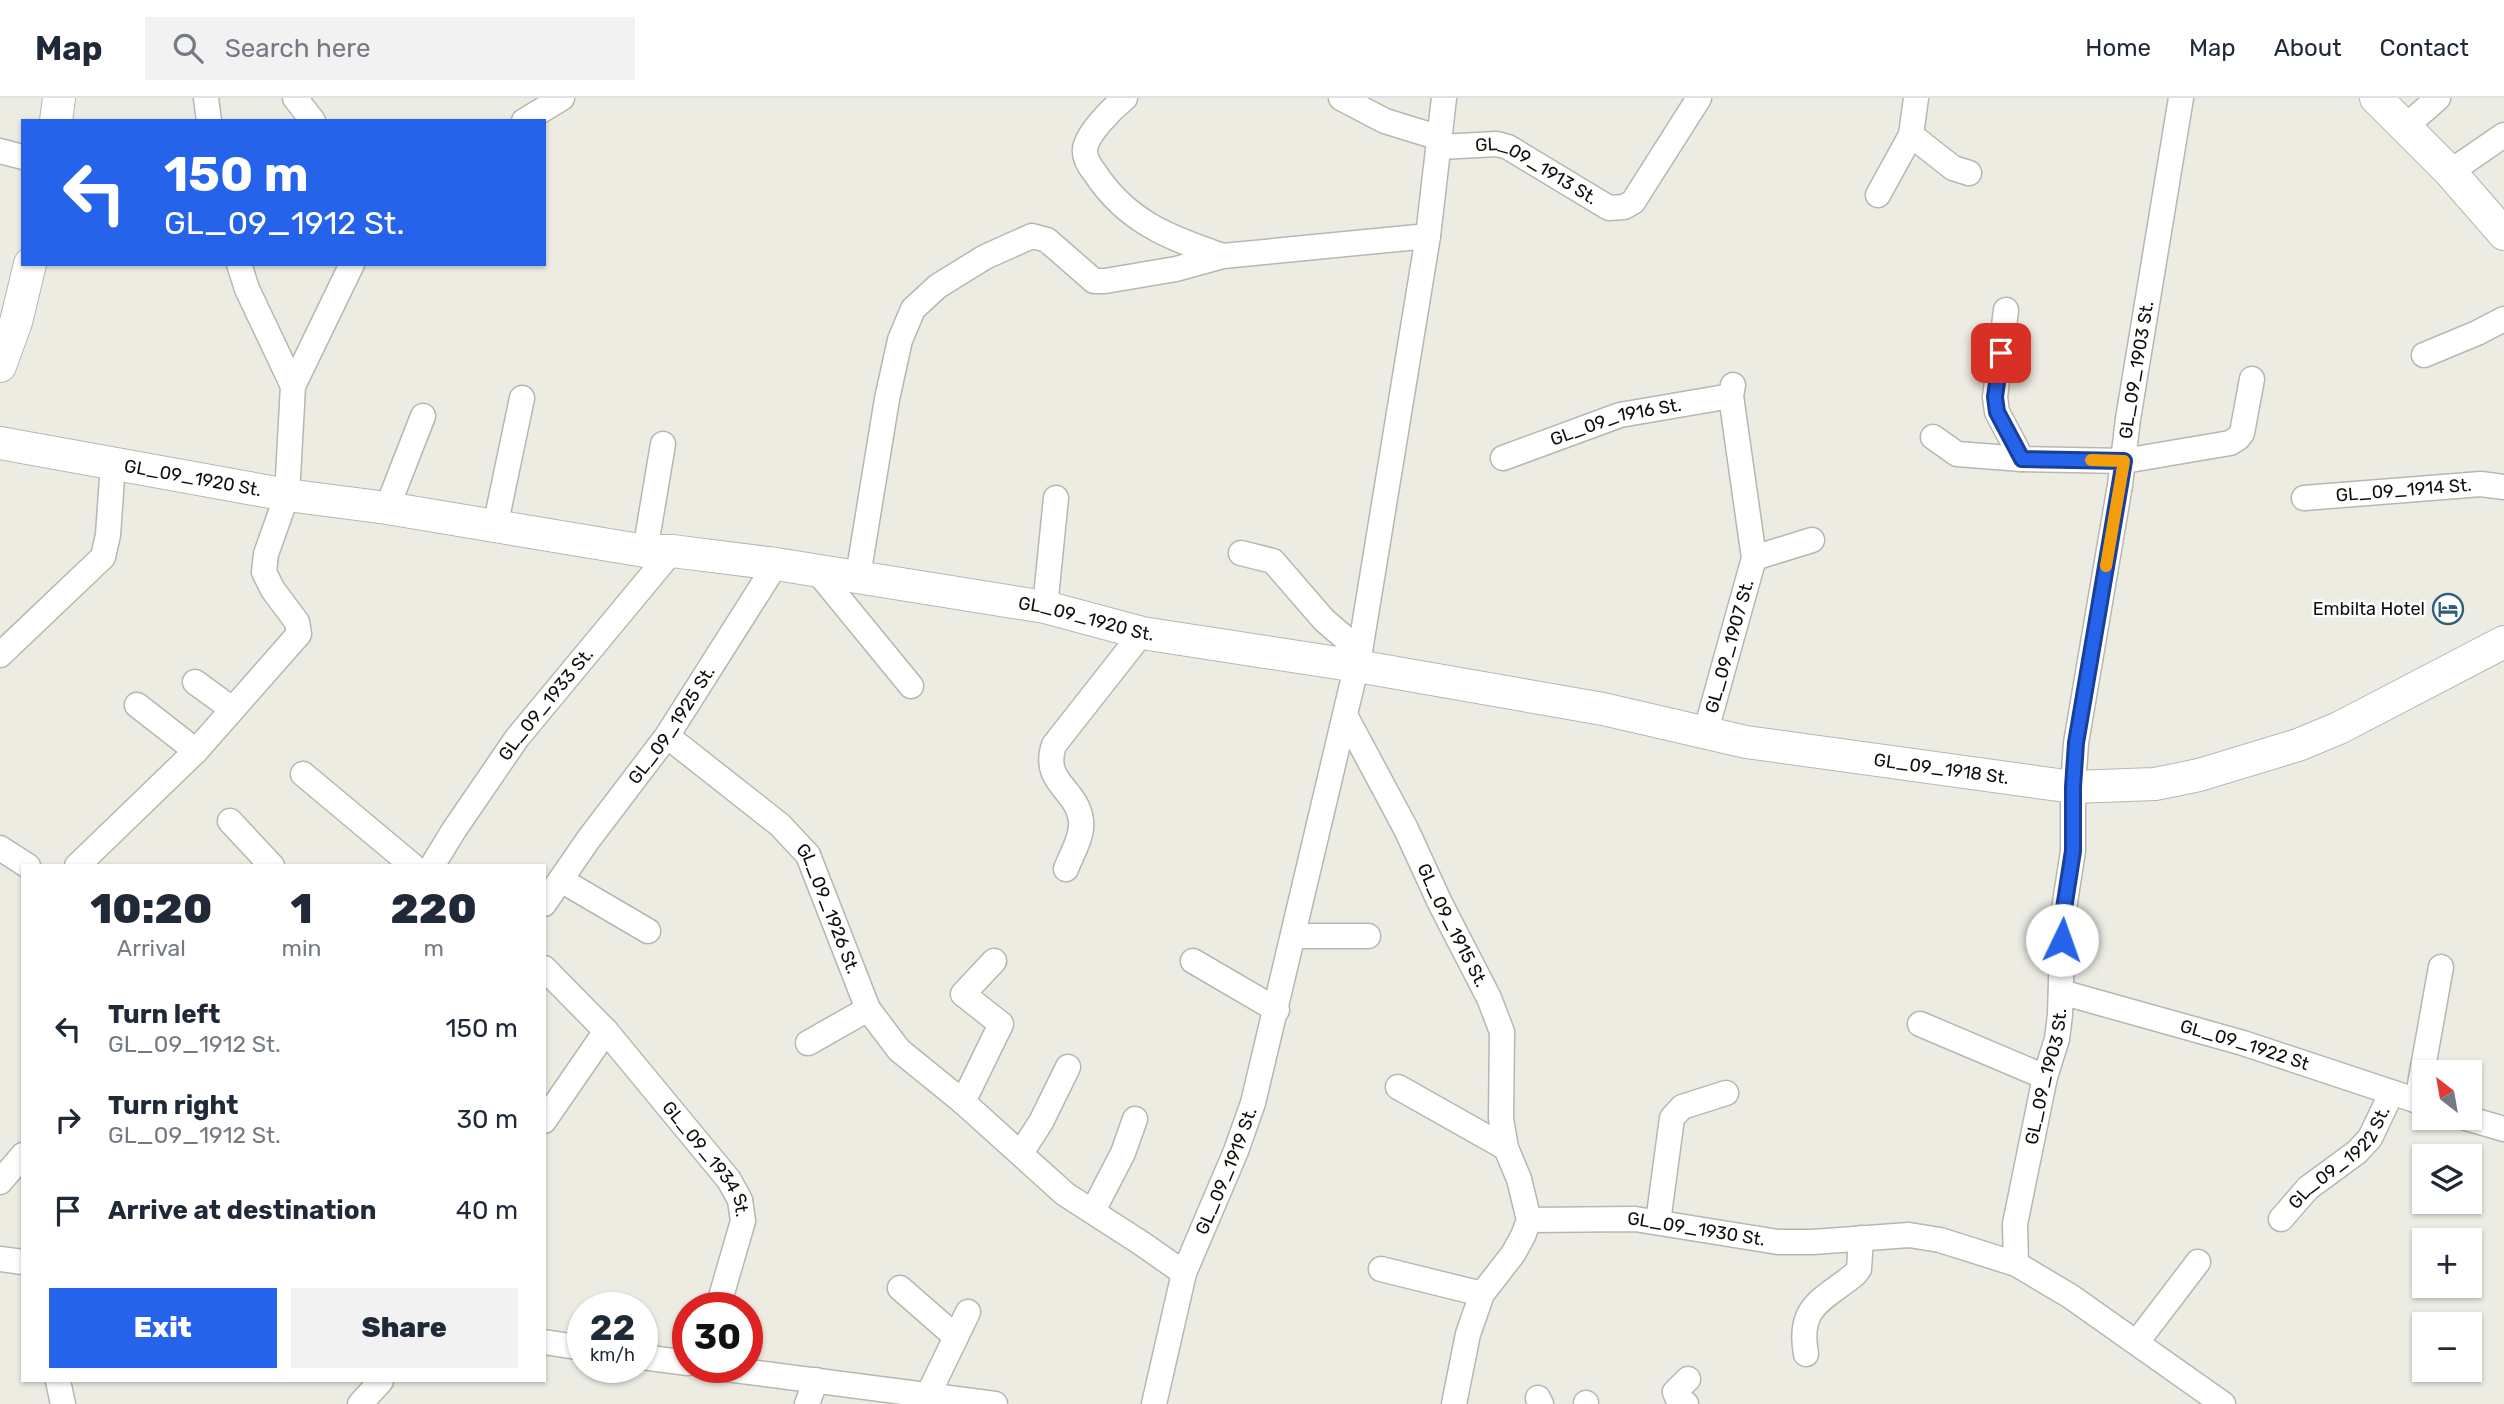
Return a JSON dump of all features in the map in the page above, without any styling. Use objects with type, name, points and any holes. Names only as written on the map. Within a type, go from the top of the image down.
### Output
[{"type":"main road","points":[[55,119],[59,98]]},
{"type":"main road","points":[[2376,98],[2450,172],[2504,234]]},
{"type":"main road","points":[[0,366],[16,321],[30,266]]},
{"type":"main road","name":"GL_09_1920 St.","points":[[0,443],[287,495],[658,551],[858,576],[1045,607],[1142,633],[1359,659]]},
{"type":"main road","name":"GL_09_1918 St.","points":[[1359,659],[1603,709],[1705,734],[2073,787],[2155,784],[2211,772],[2298,745],[2339,728],[2504,642]]},
{"type":"street","points":[[206,98],[209,119]]},
{"type":"street","points":[[295,98],[311,119]]},
{"type":"street","points":[[527,119],[562,98]]},
{"type":"street","points":[[1125,98],[1110,111],[1091,136],[1085,149],[1088,163],[1110,195],[1130,213],[1178,241],[1223,256]]},
{"type":"street","points":[[1340,98],[1385,121],[1440,142]]},
{"type":"street","name":"GL_09_1919 St.","points":[[1154,1404],[1184,1273],[1248,1122],[1359,659],[1428,236],[1444,98]]},
{"type":"street","points":[[1878,195],[1911,135],[1916,98]]},
{"type":"street","name":"GL_09_1903 St.","points":[[2015,1264],[2015,1224],[2046,1077],[2057,1040],[2063,915],[2073,851],[2076,743],[2181,98]]},
{"type":"street","points":[[2405,127],[2438,98]]},
{"type":"street","name":"GL_09_1913 St.","points":[[1440,142],[1497,144],[1508,147],[1609,208],[1615,209],[1633,202],[1696,99]]},
{"type":"street","points":[[1911,135],[1954,168],[1969,173]]},
{"type":"street","points":[[2450,172],[2504,135]]},
{"type":"street","points":[[0,151],[21,156]]},
{"type":"street","points":[[858,576],[887,399],[900,340],[914,309],[938,286],[985,257],[1032,236],[1047,240],[1094,281],[1105,281],[1176,269],[1223,256],[1428,236]]},
{"type":"street","points":[[240,266],[247,289],[293,386]]},
{"type":"street","points":[[79,864],[196,751],[299,634],[297,622],[273,590],[264,572],[266,554],[287,495],[293,386],[351,266]]},
{"type":"street","points":[[2006,310],[1995,397],[1997,412],[2022,459]]},
{"type":"street","points":[[2424,355],[2504,319]]},
{"type":"street","points":[[1933,437],[1957,454],[2022,459],[2124,461],[2230,443],[2237,440],[2242,433],[2252,379]]},
{"type":"street","name":"GL_09_1916 St.","points":[[1503,458],[1620,415],[1732,390]]},
{"type":"street","name":"GL_09_1907 St.","points":[[1705,734],[1754,558],[1732,390]]},
{"type":"street","points":[[495,527],[522,398]]},
{"type":"street","points":[[387,508],[423,416]]},
{"type":"street","points":[[658,551],[663,444]]},
{"type":"street","points":[[0,654],[103,557],[108,535],[113,464]]},
{"type":"street","name":"GL_09_1914 St.","points":[[2304,498],[2481,484],[2504,486]]},
{"type":"street","points":[[1045,607],[1056,498]]},
{"type":"street","name":"GL_09_1907 St.","points":[[1754,558],[1812,540]]},
{"type":"street","name":"GL_09_1933 St.","points":[[433,864],[517,738],[658,551]]},
{"type":"street","points":[[1241,553],[1273,561],[1359,659]]},
{"type":"street","name":"GL_09_1925 St.","points":[[546,901],[588,840],[667,736],[776,564]]},
{"type":"street","points":[[816,570],[911,686]]},
{"type":"street","points":[[1066,869],[1080,834],[1081,820],[1076,806],[1051,769],[1050,756],[1054,745],[1142,633]]},
{"type":"street","points":[[195,682],[232,709]]},
{"type":"street","points":[[137,705],[196,751]]},
{"type":"street","name":"GL_09_1915 St.","points":[[1346,717],[1406,829],[1500,1022],[1503,1044],[1501,1119],[1506,1148],[1519,1179],[1529,1220]]},
{"type":"street","name":"GL_09_1926 St.","points":[[667,736],[780,825],[807,855],[868,1009],[899,1050],[963,1102],[1065,1194],[1184,1273]]},
{"type":"street","points":[[303,774],[410,864]]},
{"type":"street","points":[[230,821],[270,864]]},
{"type":"street","points":[[0,848],[25,864]]},
{"type":"street","points":[[561,880],[648,931]]},
{"type":"street","points":[[1294,936],[1368,936]]},
{"type":"street","points":[[963,1102],[1001,1024],[963,994],[994,961]]},
{"type":"street","points":[[1193,961],[1277,1010]]},
{"type":"street","points":[[2427,1060],[2441,967]]},
{"type":"street","name":"GL_09_1934 St.","points":[[546,970],[606,1031],[729,1180],[740,1200],[743,1221],[722,1292]]},
{"type":"street","name":"GL_09_1922 St","points":[[2061,992],[2243,1043],[2412,1100]]},
{"type":"street","points":[[808,1043],[868,1009]]},
{"type":"street","points":[[1920,1024],[2046,1077]]},
{"type":"street","points":[[546,1118],[606,1031]]},
{"type":"street","points":[[1021,1153],[1041,1122],[1068,1067]]},
{"type":"street","points":[[1398,1087],[1506,1148]]},
{"type":"street","points":[[1658,1222],[1672,1118],[1682,1107],[1726,1093]]},
{"type":"street","name":"GL_09_1922 St.","points":[[2281,1219],[2308,1188],[2357,1153],[2370,1138],[2391,1094]]},
{"type":"street","points":[[1093,1211],[1118,1165],[1135,1119]]},
{"type":"street","points":[[2482,1123],[2504,1129]]},
{"type":"street","points":[[0,1182],[21,1157]]},
{"type":"street","name":"GL_09_1930 St.","points":[[1529,1220],[1604,1219],[1658,1222],[1778,1242],[1909,1235],[1940,1240],[2015,1264],[2070,1296],[2223,1404]]},
{"type":"street","points":[[1454,1404],[1468,1334],[1482,1294],[1513,1254],[1524,1236],[1529,1220]]},
{"type":"street","points":[[1807,1354],[1804,1331],[1810,1312],[1820,1300],[1856,1274],[1859,1269],[1861,1238]]},
{"type":"street","points":[[0,1259],[21,1262]]},
{"type":"street","points":[[2137,1342],[2198,1262]]},
{"type":"street","points":[[1381,1269],[1482,1294]]},
{"type":"street","points":[[900,1288],[956,1337]]},
{"type":"street","points":[[928,1395],[968,1312]]},
{"type":"street","points":[[546,1342],[567,1346]]},
{"type":"street","points":[[763,1373],[995,1404]]},
{"type":"street","points":[[1686,1404],[1675,1392],[1688,1379]]},
{"type":"street","points":[[807,1404],[816,1380]]},
{"type":"street","points":[[58,1382],[63,1404]]},
{"type":"street","points":[[360,1404],[380,1382]]},
{"type":"slow traffic","points":[[2091,460],[2124,461],[2106,566]]},
{"type":"place","name":"Embilta Hotel","points":[[2448,609]]},
{"type":"route","points":[[2001,353],[1995,397],[1997,412],[2022,459],[2124,461],[2076,743],[2073,851],[2062,940]]}]
